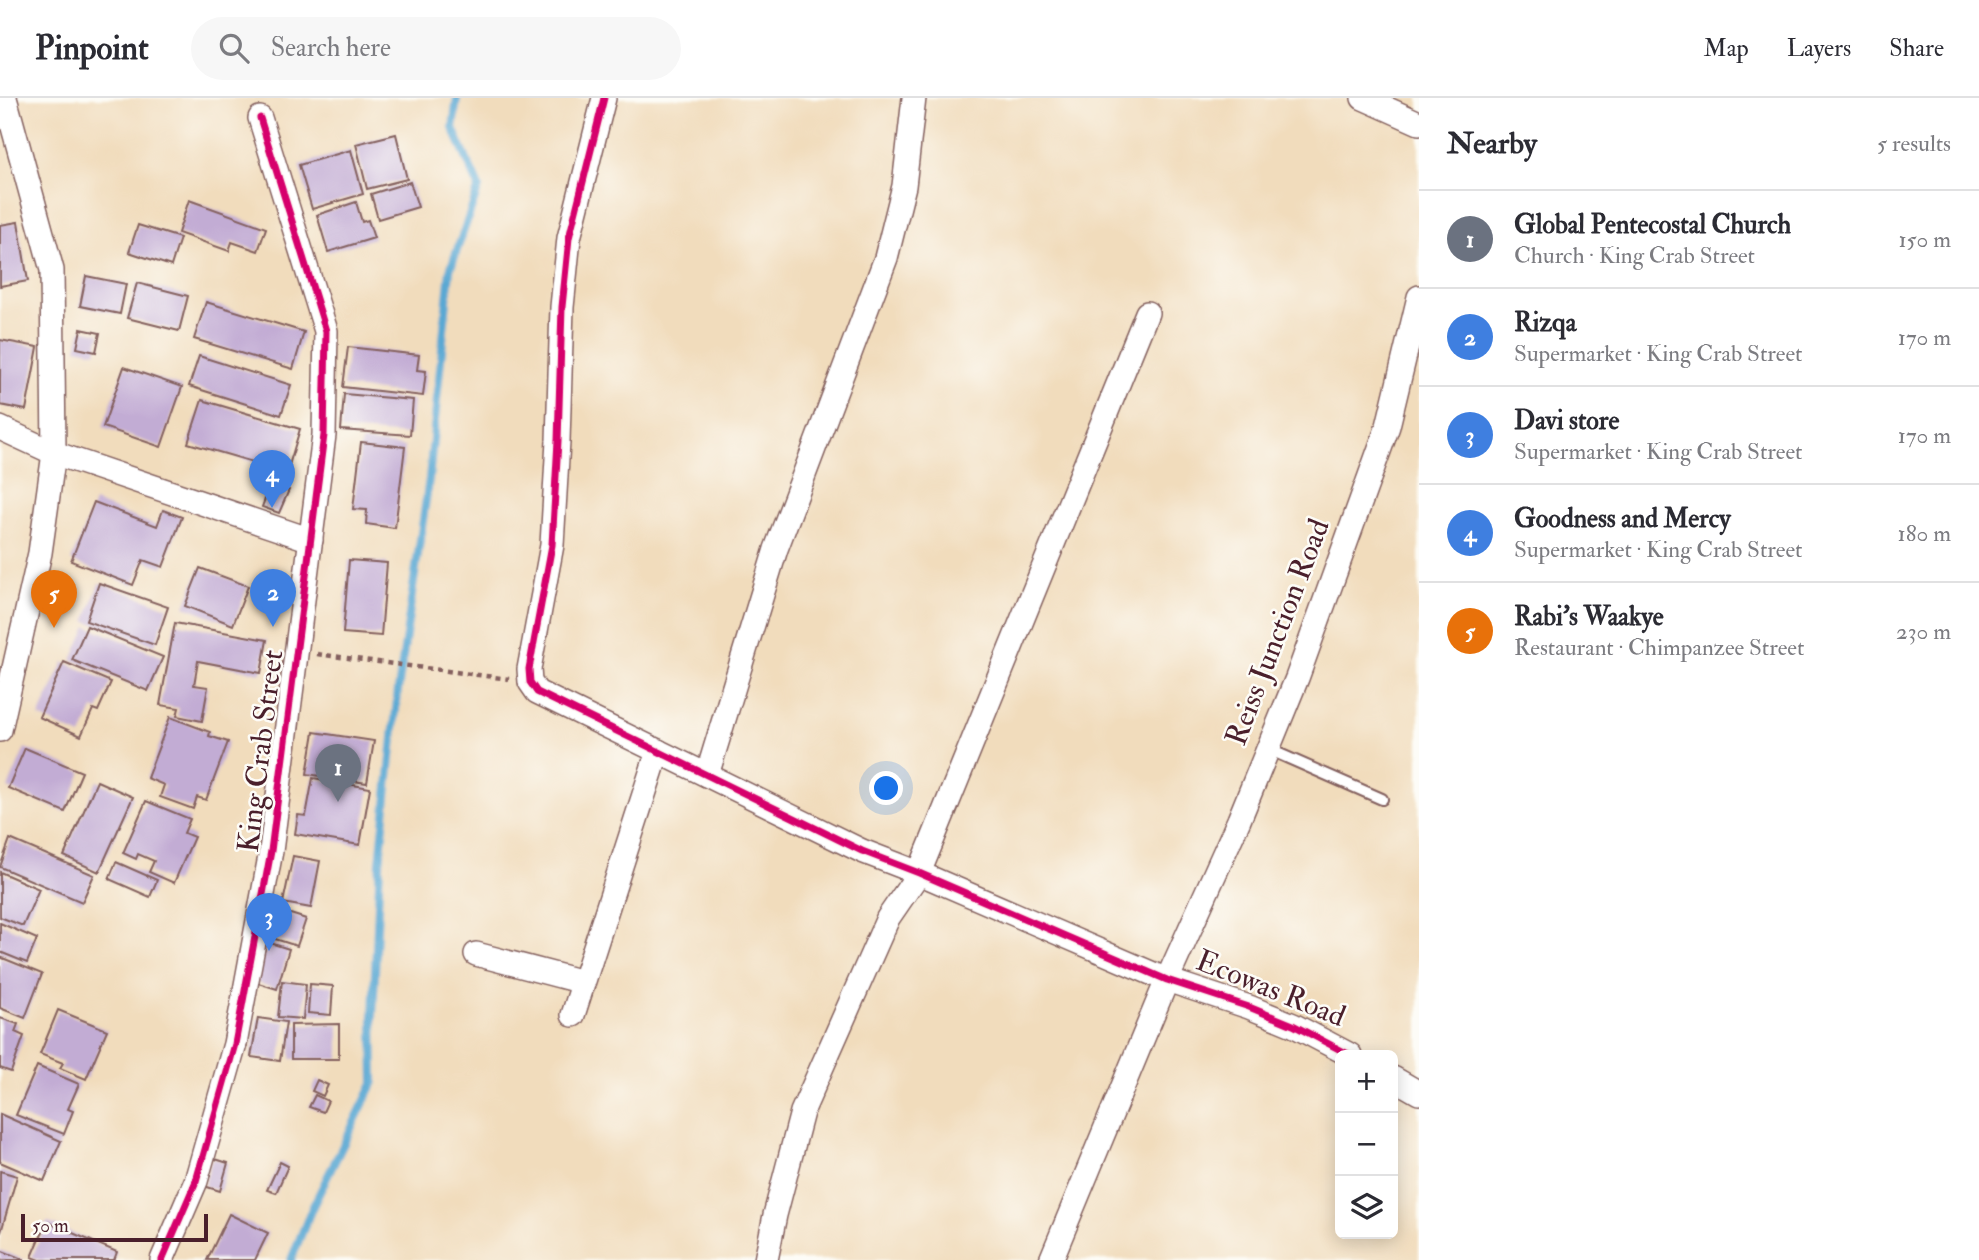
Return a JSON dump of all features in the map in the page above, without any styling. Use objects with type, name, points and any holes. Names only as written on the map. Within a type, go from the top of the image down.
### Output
[{"type":"street","points":[[0,730],[40,553],[54,453],[52,270],[5,98]]},
{"type":"street","points":[[530,682],[529,668],[552,545],[562,307],[569,238],[604,98]]},
{"type":"street","points":[[707,775],[776,549],[886,258],[904,187],[914,98]]},
{"type":"street","points":[[1363,98],[1419,123]]},
{"type":"street","name":"King Crab Street","points":[[162,1260],[196,1181],[235,1044],[271,851],[324,435],[326,331],[260,118]]},
{"type":"street","name":"Reiss Junction Road","points":[[1051,1260],[1297,678],[1388,426],[1419,297]]},
{"type":"street","points":[[766,1260],[802,1112],[888,918],[919,873],[1147,313]]},
{"type":"street","points":[[0,428],[54,453],[311,540]]},
{"type":"street","name":"Ecowas Road","points":[[530,682],[537,692],[862,851],[919,873],[1167,981],[1249,1007],[1293,1025],[1340,1050]]},
{"type":"street","points":[[573,1015],[658,751]]},
{"type":"street","points":[[476,954],[583,982]]},
{"type":"street","points":[[1398,1081],[1419,1093]]},
{"type":"lane","points":[[1268,749],[1382,799]]},
{"type":"path","points":[[295,651],[530,682]]},
{"type":"building","points":[[396,134],[407,179],[367,189],[356,144]]},
{"type":"building","points":[[351,150],[363,194],[312,209],[299,165]]},
{"type":"building","points":[[410,182],[418,207],[378,219],[371,194]]},
{"type":"building","points":[[189,200],[266,228],[258,251],[232,242],[229,251],[178,233]]},
{"type":"building","points":[[356,202],[362,222],[368,220],[374,238],[328,252],[317,215]]},
{"type":"building","points":[[18,222],[28,281],[0,286],[0,225]]},
{"type":"building","points":[[138,225],[180,238],[171,266],[129,252]]},
{"type":"building","points":[[86,276],[126,284],[120,314],[80,306]]},
{"type":"building","points":[[137,283],[188,296],[179,331],[127,318]]},
{"type":"building","points":[[206,302],[304,332],[293,369],[194,339]]},
{"type":"building","points":[[81,329],[100,333],[96,352],[77,348]]},
{"type":"building","points":[[0,340],[38,347],[26,410],[0,405]]},
{"type":"building","points":[[348,347],[419,355],[417,370],[426,371],[423,396],[343,387]]},
{"type":"building","points":[[199,356],[291,385],[281,415],[189,386]]},
{"type":"building","points":[[124,367],[182,387],[161,447],[103,427]]},
{"type":"building","points":[[344,394],[413,400],[410,435],[341,430]]},
{"type":"building","points":[[202,400],[300,429],[287,472],[188,443]]},
{"type":"building","points":[[361,442],[405,447],[395,528],[366,524],[367,510],[353,509]]},
{"type":"building","points":[[271,483],[289,490],[279,513],[262,507]]},
{"type":"building","points":[[94,502],[157,526],[163,510],[182,517],[163,567],[143,560],[133,585],[71,561]]},
{"type":"building","points":[[349,560],[387,563],[381,636],[343,633]]},
{"type":"building","points":[[200,568],[248,586],[233,625],[185,606]]},
{"type":"building","points":[[99,583],[168,607],[155,645],[86,621]]},
{"type":"building","points":[[175,623],[267,640],[261,673],[198,661],[194,685],[208,687],[202,721],[177,716],[179,708],[160,705]]},
{"type":"building","points":[[87,626],[163,657],[148,691],[72,660]]},
{"type":"building","points":[[64,662],[111,682],[98,711],[93,709],[81,736],[39,717]]},
{"type":"building","points":[[170,717],[228,742],[206,800],[197,797],[193,809],[160,797],[164,785],[147,778]]},
{"type":"building","points":[[314,732],[374,741],[367,783],[307,774]]},
{"type":"building","points":[[25,748],[82,772],[65,812],[8,788]]},
{"type":"building","points":[[313,778],[370,788],[360,845],[295,834],[298,815],[306,816]]},
{"type":"building","points":[[97,781],[133,797],[99,872],[64,856]]},
{"type":"building","points":[[146,801],[190,819],[184,833],[194,837],[174,883],[149,872],[154,861],[138,854],[136,859],[123,853]]},
{"type":"building","points":[[10,839],[94,875],[82,902],[0,867]]},
{"type":"building","points":[[293,856],[320,861],[311,908],[283,903]]},
{"type":"building","points":[[116,862],[157,880],[150,897],[109,879]]},
{"type":"building","points":[[0,872],[39,889],[23,926],[0,917]]},
{"type":"building","points":[[278,910],[306,919],[297,946],[269,937]]},
{"type":"building","points":[[0,923],[37,939],[27,963],[0,952]]},
{"type":"building","points":[[267,942],[289,949],[277,989],[255,982]]},
{"type":"building","points":[[0,957],[42,974],[25,1018],[0,1008]]},
{"type":"building","points":[[282,981],[306,984],[303,1019],[278,1017]]},
{"type":"building","points":[[310,984],[333,986],[331,1015],[308,1013]]},
{"type":"building","points":[[58,1010],[107,1030],[86,1079],[60,1068],[63,1063],[40,1054]]},
{"type":"building","points":[[0,1018],[18,1024],[15,1032],[24,1036],[11,1072],[0,1068]]},
{"type":"building","points":[[258,1018],[286,1022],[280,1061],[251,1057]]},
{"type":"building","points":[[339,1024],[339,1059],[291,1059],[291,1025]]},
{"type":"building","points":[[37,1066],[79,1084],[68,1109],[73,1111],[64,1134],[16,1115]]},
{"type":"building","points":[[317,1080],[328,1085],[323,1096],[312,1091]]},
{"type":"building","points":[[315,1095],[328,1101],[323,1112],[309,1107]]},
{"type":"building","points":[[0,1114],[61,1141],[44,1181],[0,1162]]},
{"type":"building","points":[[212,1158],[228,1163],[220,1191],[204,1186]]},
{"type":"building","points":[[280,1162],[288,1166],[276,1193],[267,1190]]},
{"type":"building","points":[[0,1171],[17,1176],[1,1232],[0,1232]]},
{"type":"building","points":[[229,1214],[268,1233],[255,1260],[207,1260]]},
{"type":"building","points":[[47,1222],[117,1252],[114,1260],[40,1260],[32,1257]]},
{"type":"building","points":[[0,1250],[25,1260],[0,1260]]},
{"type":"waterway","points":[[291,1260],[312,1208],[374,1082],[373,1015],[380,863],[398,690],[429,479],[450,270],[479,187],[453,128],[457,98]]},
{"type":"cycle path","points":[[604,98],[569,238],[562,307],[552,545],[529,669],[530,682],[537,692],[862,851],[1167,980],[1249,1007],[1293,1025],[1340,1050]]},
{"type":"cycle path","points":[[162,1260],[196,1181],[235,1044],[271,851],[324,435],[326,331],[260,118]]},
{"type":"place","name":"Goodness and Mercy","points":[[272,508]]},
{"type":"place","name":"Rizqa","points":[[273,627]]},
{"type":"place","name":"Rabi's Waakye","points":[[54,628]]},
{"type":"place","name":"Global Pentecostal Church","points":[[338,802]]},
{"type":"place","name":"Davi store","points":[[269,951]]}]
